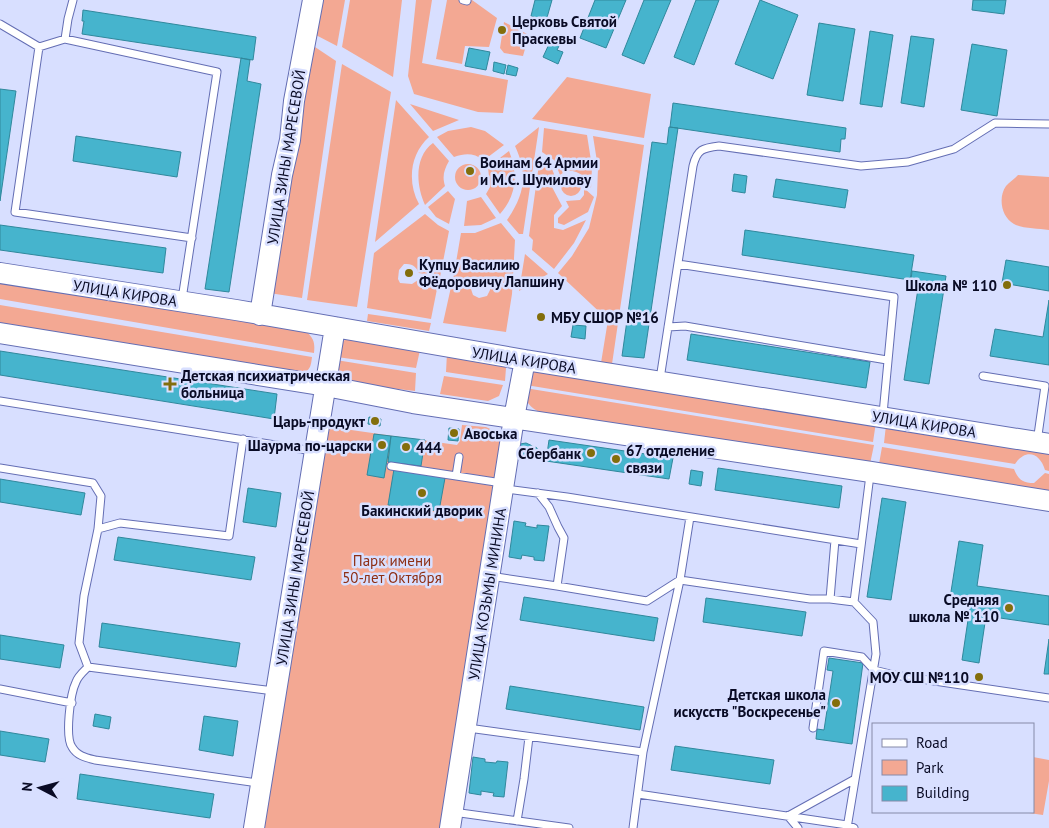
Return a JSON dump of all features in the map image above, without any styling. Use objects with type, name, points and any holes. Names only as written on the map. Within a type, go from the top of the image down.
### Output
[{"type":"main road","name":"УЛИЦА ЗИНЫ МАРЕСЕВОЙ","points":[[260,314],[282,175],[290,140],[294,101],[313,0]]},
{"type":"main road","name":"УЛИЦА КИРОВА","points":[[0,273],[1043,443]]},
{"type":"main road","name":"УЛИЦА ЗИНЫ МАРЕСЕВОЙ","points":[[254,828],[335,327]]},
{"type":"main road","points":[[0,333],[326,386],[413,404],[871,472],[1049,502]]},
{"type":"main road","name":"УЛИЦА КОЗЬМЫ МИНИНА","points":[[452,820],[514,418],[525,360]]},
{"type":"lane","points":[[65,39],[68,18],[74,0]]},
{"type":"lane","points":[[0,24],[40,47],[65,39],[218,72],[182,302]]},
{"type":"lane","points":[[40,47],[16,212],[192,238]]},
{"type":"lane","points":[[660,382],[693,166],[696,155],[705,148],[719,146],[861,166],[885,165],[908,162],[954,149],[994,123],[1049,124]]},
{"type":"lane","points":[[678,264],[894,297],[882,417]]},
{"type":"lane","points":[[668,327],[685,326],[887,360]]},
{"type":"lane","points":[[983,376],[1047,386],[1043,443]]},
{"type":"lane","points":[[0,401],[316,451]]},
{"type":"lane","points":[[98,529],[120,522],[228,536],[243,439]]},
{"type":"lane","points":[[456,476],[459,457]]},
{"type":"lane","points":[[391,466],[456,476],[538,493],[861,544]]},
{"type":"lane","points":[[0,468],[94,483],[101,496],[98,529],[84,596],[79,643],[88,667]]},
{"type":"lane","points":[[854,602],[871,472]]},
{"type":"lane","points":[[538,493],[549,507],[564,538],[556,586]]},
{"type":"lane","points":[[633,828],[643,752],[680,580],[690,516]]},
{"type":"lane","points":[[830,598],[835,540]]},
{"type":"lane","points":[[490,576],[647,601],[680,580],[810,599],[830,598],[854,602],[873,622],[876,654],[849,827],[790,820],[638,794]]},
{"type":"lane","points":[[813,728],[824,651],[862,657],[874,670],[894,675],[1049,698]]},
{"type":"lane","points":[[88,667],[276,691]]},
{"type":"lane","points":[[88,667],[79,676],[75,684],[68,734],[72,747],[82,756],[96,760],[261,784]]},
{"type":"lane","points":[[0,689],[72,703]]},
{"type":"lane","points":[[466,728],[643,752]]},
{"type":"lane","points":[[517,821],[529,737]]},
{"type":"lane","points":[[790,820],[855,779]]},
{"type":"lane","points":[[452,820],[517,821],[569,828]]},
{"type":"lane","points":[[790,820],[798,828]]},
{"type":"green space","points":[[318,0],[345,0],[337,46],[312,33]]},
{"type":"green space","points":[[350,0],[402,0],[393,77],[342,47]]},
{"type":"green space","points":[[416,0],[432,0],[422,63],[508,80],[503,113],[478,112],[414,94],[408,76]]},
{"type":"green space","points":[[447,0],[472,0],[497,18],[489,47],[465,46],[462,64],[436,59]]},
{"type":"green space","points":[[504,22],[529,35],[523,56],[504,53],[500,48]]},
{"type":"green space","points":[[309,43],[336,61],[302,298],[269,293]]},
{"type":"green space","points":[[342,64],[391,92],[357,307],[307,300]]},
{"type":"green space","points":[[567,77],[651,94],[644,138],[532,119]]},
{"type":"green space","points":[[396,100],[429,137],[418,152],[412,169],[413,187],[419,204],[375,242]]},
{"type":"green space","points":[[410,104],[459,120],[433,131]]},
{"type":"green space","points":[[471,127],[485,131],[504,145],[484,160],[469,154],[454,157],[437,137],[448,131]]},
{"type":"green space","points":[[539,127],[523,234],[519,234],[507,220],[518,201],[523,184],[522,166],[515,146]]},
{"type":"green space","points":[[544,128],[587,135],[592,167],[591,188],[579,173],[567,170],[560,175],[554,160],[542,152]]},
{"type":"green space","points":[[593,136],[644,145],[611,371],[600,369],[608,320],[558,273],[572,256],[589,228],[597,195],[598,168]]},
{"type":"green space","points":[[433,143],[449,161],[444,173],[445,186],[425,205],[420,189],[418,172],[422,156]]},
{"type":"green space","points":[[509,151],[515,176],[513,192],[506,207],[500,214],[486,194],[490,187],[488,167]]},
{"type":"green space","points":[[540,157],[552,169],[554,174],[552,187],[562,206],[554,215],[554,228],[563,230],[586,220],[574,243],[554,269],[532,250],[533,240],[529,236]]},
{"type":"green space","points":[[468,164],[477,168],[481,177],[477,186],[468,190],[459,186],[455,177],[459,168]]},
{"type":"green space","points":[[1018,175],[1049,177],[1049,230],[1018,226],[1006,217],[1002,206],[1002,196],[1006,186]]},
{"type":"green space","points":[[571,176],[578,179],[581,186],[578,193],[571,196],[564,193],[561,186],[564,179]]},
{"type":"green space","points":[[584,188],[594,197],[588,212],[564,225],[558,223],[558,218],[569,207],[566,201],[580,200],[584,195]]},
{"type":"green space","points":[[448,191],[455,199],[449,224],[436,217],[428,207]]},
{"type":"green space","points":[[481,197],[496,218],[481,225],[464,226],[467,201]]},
{"type":"green space","points":[[425,214],[449,231],[440,277],[419,273],[413,266],[404,264],[399,270],[398,279],[400,283],[412,284],[418,280],[438,284],[431,319],[367,308],[374,253]]},
{"type":"green space","points":[[501,223],[515,240],[512,294],[506,332],[443,323],[451,287],[471,289],[473,295],[479,298],[487,296],[490,290],[490,282],[483,279],[478,279],[472,283],[453,280],[461,233],[475,233]]},
{"type":"green space","points":[[525,254],[548,274],[519,291]]},
{"type":"green space","points":[[0,280],[307,332],[314,341],[314,353],[0,299]]},
{"type":"green space","points":[[0,305],[312,357],[309,368],[304,373],[0,327]]},
{"type":"green space","points":[[368,314],[431,323],[429,331],[367,321]]},
{"type":"green space","points":[[347,339],[420,350],[416,368],[337,357],[341,342]]},
{"type":"green space","points":[[447,353],[500,362],[506,368],[505,381],[446,372]]},
{"type":"green space","points":[[336,360],[416,373],[415,391],[346,383],[338,373]]},
{"type":"green space","points":[[535,369],[876,422],[873,442],[526,385],[530,373]]},
{"type":"green space","points":[[444,376],[503,385],[499,396],[488,401],[440,394]]},
{"type":"green space","points":[[525,388],[874,445],[870,464],[541,413],[528,403],[525,397]]},
{"type":"green space","name":"Парк имени 50-лет Октября","points":[[462,425],[486,427],[503,435],[442,828],[257,828],[323,426],[457,445],[460,441]]},
{"type":"green space","points":[[886,425],[1049,451],[1049,471],[1045,470],[1043,464],[1036,456],[1028,454],[1019,459],[1015,464],[884,443]]},
{"type":"green space","points":[[882,447],[1014,469],[1021,480],[1030,483],[1034,483],[1045,473],[1049,474],[1049,493],[879,464]]},
{"type":"green space","points":[[1034,757],[1049,760],[1049,781],[1043,815],[1029,813],[1034,813]]},
{"type":"building","points":[[535,0],[552,0],[546,21],[531,16]]},
{"type":"building","points":[[595,0],[626,0],[606,48],[580,38]]},
{"type":"building","points":[[644,0],[671,0],[644,64],[622,55]]},
{"type":"building","points":[[696,0],[719,0],[694,65],[674,57]]},
{"type":"building","points":[[760,0],[798,15],[773,79],[735,64]]},
{"type":"building","points":[[973,0],[1006,0],[1004,14],[972,10]]},
{"type":"building","points":[[83,10],[256,37],[253,60],[82,34]]},
{"type":"building","points":[[819,23],[855,29],[843,101],[807,95]]},
{"type":"building","points":[[870,31],[893,35],[882,107],[860,104]]},
{"type":"building","points":[[911,36],[934,39],[924,107],[901,103]]},
{"type":"building","points":[[550,42],[559,46],[557,50],[563,52],[558,64],[543,57]]},
{"type":"building","points":[[972,44],[1007,50],[997,116],[961,110]]},
{"type":"building","points":[[469,48],[490,52],[486,70],[465,66]]},
{"type":"building","points":[[241,58],[250,60],[247,81],[261,84],[229,292],[205,289]]},
{"type":"building","points":[[494,62],[506,65],[504,74],[493,71]]},
{"type":"building","points":[[508,65],[518,68],[516,76],[506,74]]},
{"type":"building","points":[[0,89],[16,91],[0,201]]},
{"type":"building","points":[[673,103],[846,128],[845,139],[841,139],[840,152],[670,127]]},
{"type":"building","points":[[669,127],[678,128],[644,358],[622,356],[652,142],[667,144]]},
{"type":"building","points":[[76,136],[181,152],[177,177],[73,161]]},
{"type":"building","points":[[734,174],[747,176],[745,193],[732,191]]},
{"type":"building","points":[[776,179],[848,190],[845,208],[773,197]]},
{"type":"building","points":[[0,225],[166,248],[163,273],[0,250]]},
{"type":"building","points":[[745,230],[914,255],[910,280],[742,255]]},
{"type":"building","points":[[1006,260],[1049,267],[1049,291],[1002,283]]},
{"type":"building","points":[[912,271],[946,276],[929,384],[904,380],[919,282],[911,280]]},
{"type":"building","points":[[1049,300],[1049,365],[990,356],[995,329],[1043,337]]},
{"type":"building","points":[[573,325],[586,326],[585,339],[571,337]]},
{"type":"building","points":[[691,334],[870,362],[866,388],[687,360]]},
{"type":"building","points":[[0,351],[277,394],[274,419],[0,375]]},
{"type":"building","name":"Царь-продукт","points":[[369,417],[381,419],[380,426],[368,424]]},
{"type":"building","points":[[449,428],[459,429],[458,441],[448,440]]},
{"type":"building","points":[[374,434],[391,436],[384,478],[367,475]]},
{"type":"building","points":[[391,436],[425,440],[421,466],[388,462]]},
{"type":"building","points":[[549,440],[673,458],[669,479],[546,461]]},
{"type":"building","points":[[526,443],[537,448],[538,458],[513,454],[520,444]]},
{"type":"building","points":[[718,468],[842,486],[839,508],[715,490]]},
{"type":"building","points":[[394,469],[445,478],[439,511],[388,505]]},
{"type":"building","points":[[691,470],[703,472],[701,486],[689,484]]},
{"type":"building","points":[[0,479],[85,493],[81,515],[0,502]]},
{"type":"building","points":[[248,488],[281,493],[276,527],[243,522]]},
{"type":"building","points":[[882,498],[906,502],[891,600],[867,597]]},
{"type":"building","points":[[514,521],[526,523],[525,526],[537,528],[537,525],[549,526],[544,561],[534,560],[534,557],[522,555],[521,559],[509,557]]},
{"type":"building","points":[[118,537],[255,557],[251,580],[114,560]]},
{"type":"building","name":"Средняя школа № 110","points":[[959,541],[983,545],[977,586],[1049,596],[1049,625],[986,616],[979,663],[962,660],[971,600],[950,598]]},
{"type":"building","points":[[524,597],[658,618],[654,641],[520,620]]},
{"type":"building","points":[[706,598],[806,612],[802,636],[703,622]]},
{"type":"building","points":[[102,623],[240,643],[236,667],[99,647]]},
{"type":"building","points":[[0,635],[64,645],[60,668],[0,659]]},
{"type":"building","points":[[1049,639],[1049,674],[1044,674]]},
{"type":"building","points":[[829,658],[863,663],[852,744],[816,739],[817,729],[824,730],[833,671],[827,670]]},
{"type":"building","points":[[510,686],[644,707],[640,730],[506,709]]},
{"type":"building","points":[[95,714],[111,717],[109,729],[93,726]]},
{"type":"building","points":[[204,716],[238,721],[233,756],[199,750]]},
{"type":"building","points":[[0,731],[49,739],[45,762],[0,755]]},
{"type":"building","points":[[675,746],[774,760],[770,784],[671,770]]},
{"type":"building","points":[[473,757],[485,759],[485,762],[508,762],[504,797],[493,796],[494,793],[481,791],[481,795],[469,793]]},
{"type":"building","points":[[80,774],[214,794],[210,818],[77,799]]},
{"type":"place","name":"Церковь Святой Праскевы","points":[[502,30]]},
{"type":"place","name":"Воинам 64 Армии и М.С. Шумилову","points":[[470,171]]},
{"type":"place","name":"Купцу Василию Фёдоровичу Лапшину","points":[[409,273]]},
{"type":"place","name":"Школа № 110","points":[[1007,285]]},
{"type":"place","name":"МБУ СШОР №16","points":[[541,317]]},
{"type":"place","name":"Детская психиатрическая больница","points":[[170,384]]},
{"type":"place","name":"Царь-продукт","points":[[375,421]]},
{"type":"place","name":"Авоська","points":[[454,433]]},
{"type":"place","name":"Шаурма по-царски","points":[[382,445]]},
{"type":"place","name":"444","points":[[406,447]]},
{"type":"place","name":"Сбербанк","points":[[591,453]]},
{"type":"place","name":"67 отделение связи","points":[[616,459]]},
{"type":"place","name":"Бакинский дворик","points":[[422,493]]},
{"type":"place","name":"Средняя школа № 110","points":[[1009,608]]},
{"type":"place","name":"МОУ СШ №110","points":[[979,677]]},
{"type":"place","name":"Детская школа искусств \"Воскресенье\"","points":[[836,703]]}]
